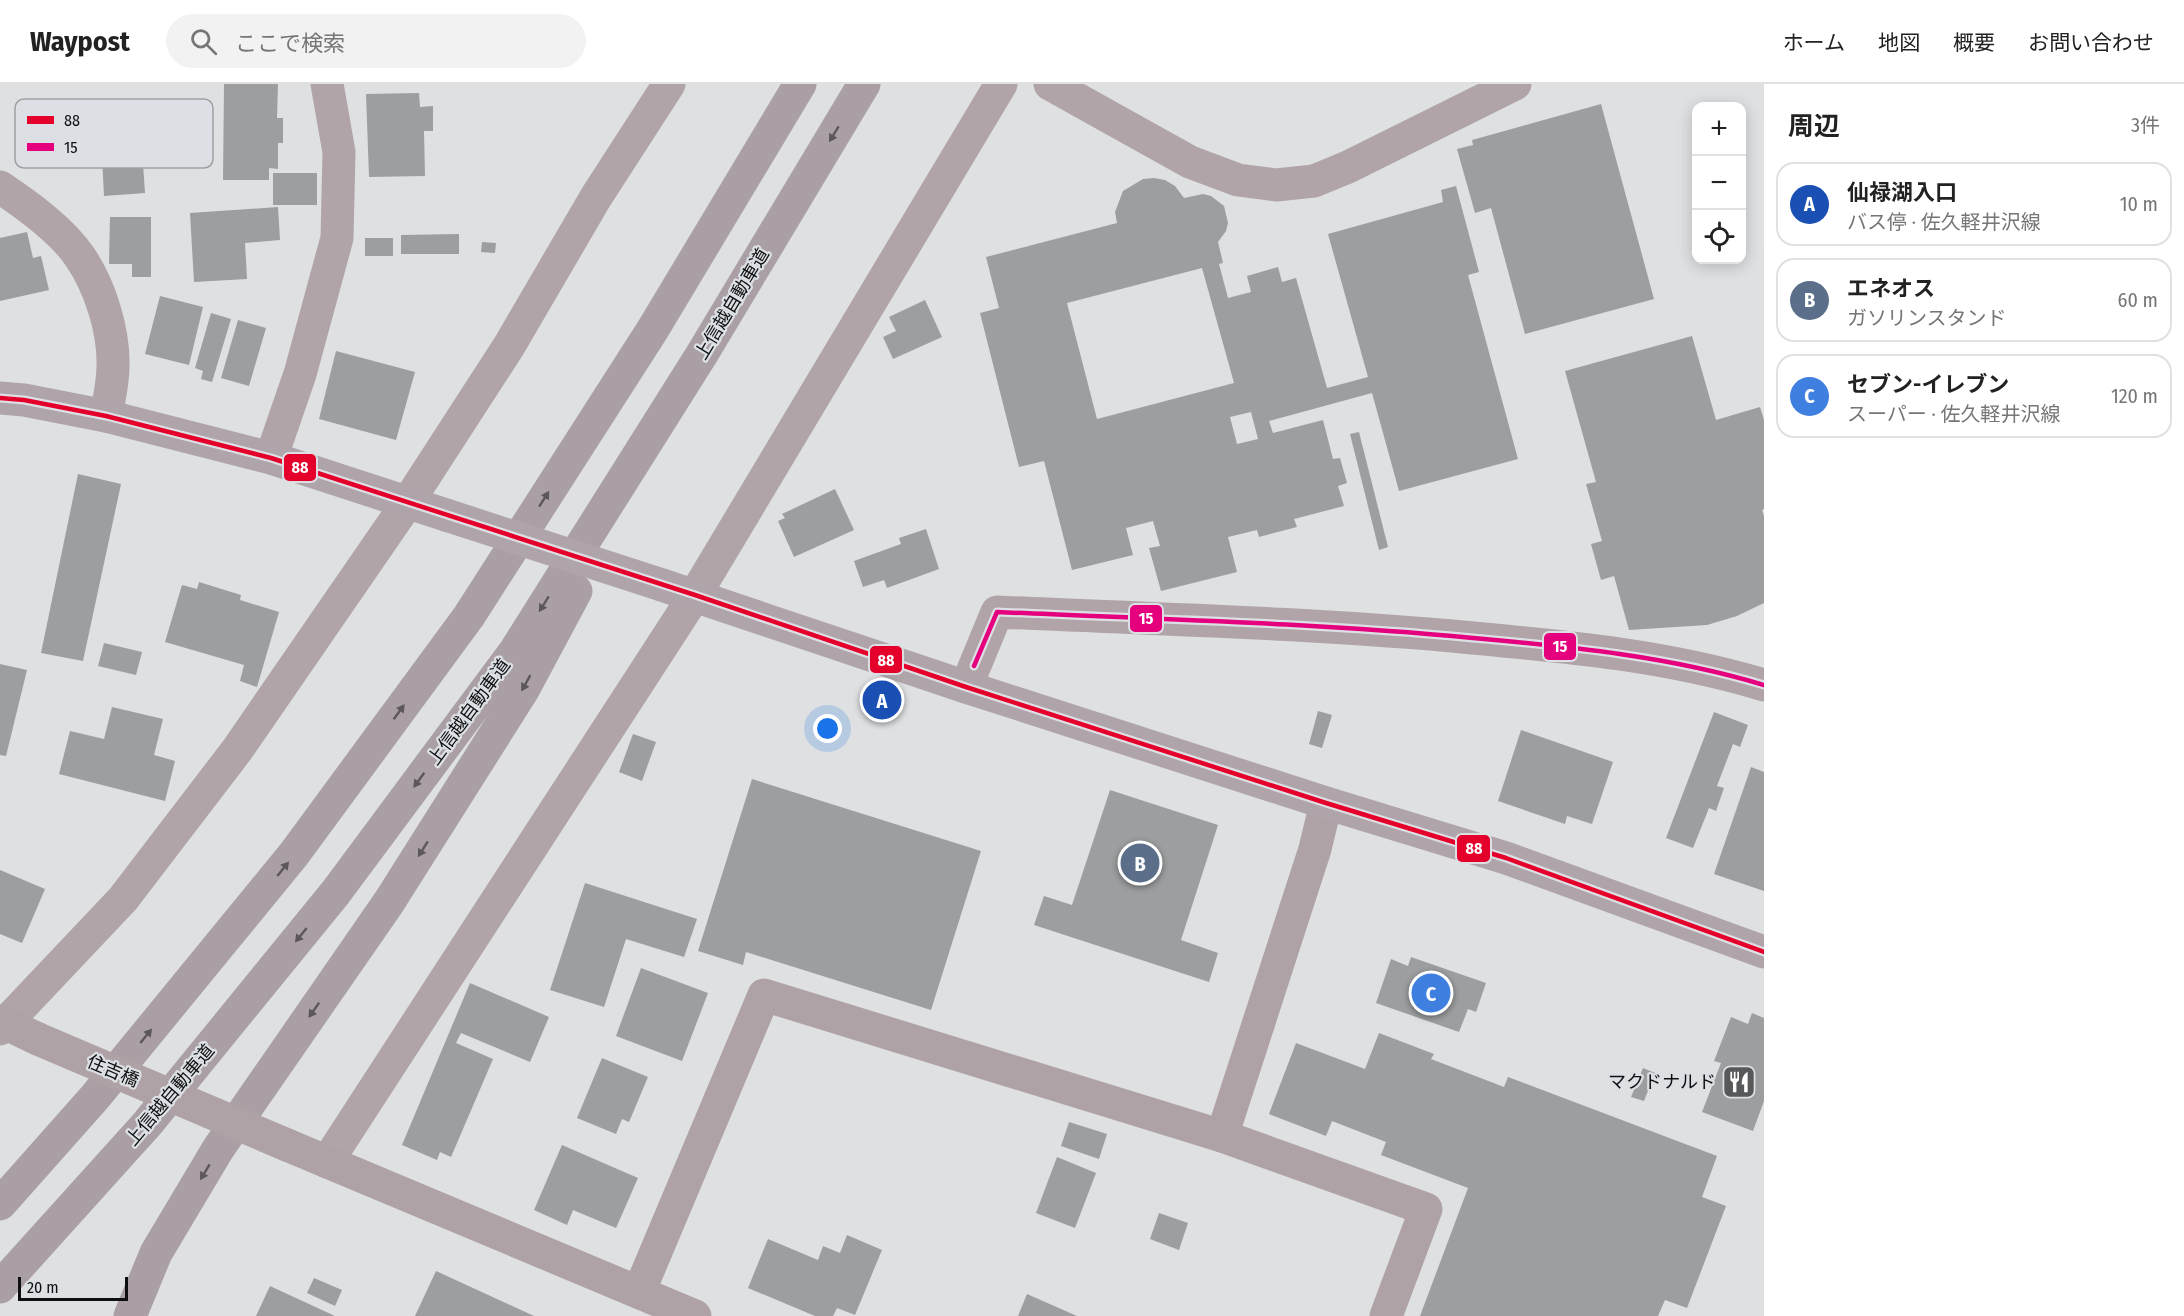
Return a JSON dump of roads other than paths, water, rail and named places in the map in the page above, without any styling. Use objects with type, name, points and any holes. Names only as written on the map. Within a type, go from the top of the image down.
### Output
[{"type":"highway","points":[[0,1204],[95,1097],[294,855],[469,616],[653,328],[800,84]]},
{"type":"highway","name":"上信越自動車道","points":[[0,1287],[147,1124],[336,892],[514,651],[702,354],[864,84]]},
{"type":"highway","points":[[130,1316],[156,1253],[218,1149],[389,902],[523,690],[702,354]]},
{"type":"highway","points":[[0,1192],[95,1097]]},
{"type":"main road","points":[[0,398],[24,400],[106,416],[272,458],[695,595],[966,687],[1326,803],[1506,858],[1764,952]]},
{"type":"street","points":[[272,458],[300,374],[337,238],[339,152],[327,84]]},
{"type":"street","points":[[2,1024],[123,899],[237,750],[408,502],[509,346],[596,197],[669,84]]},
{"type":"street","points":[[327,1162],[695,595],[1001,84]]},
{"type":"street","points":[[1050,84],[1190,162],[1238,180],[1276,185],[1314,181],[1348,167],[1515,84]]},
{"type":"street","points":[[0,187],[53,227],[80,256],[102,302],[112,335],[113,367],[106,416]]},
{"type":"street","points":[[966,687],[997,612],[1363,628],[1596,649],[1721,672],[1764,685]]},
{"type":"street","points":[[1222,1136],[1315,849],[1326,803]]},
{"type":"street","points":[[639,1292],[764,995],[1222,1136],[1426,1209],[1386,1316]]},
{"type":"street","name":"住吉橋","points":[[2,1024],[695,1316]]},
{"type":"place","name":"仙禄湖入口","points":[[882,700]]},
{"type":"place","name":"エネオス","points":[[1140,863]]},
{"type":"place","name":"セブン-イレブン","points":[[1431,993]]},
{"type":"place","name":"マクドナルド","points":[[1739,1082]]}]
